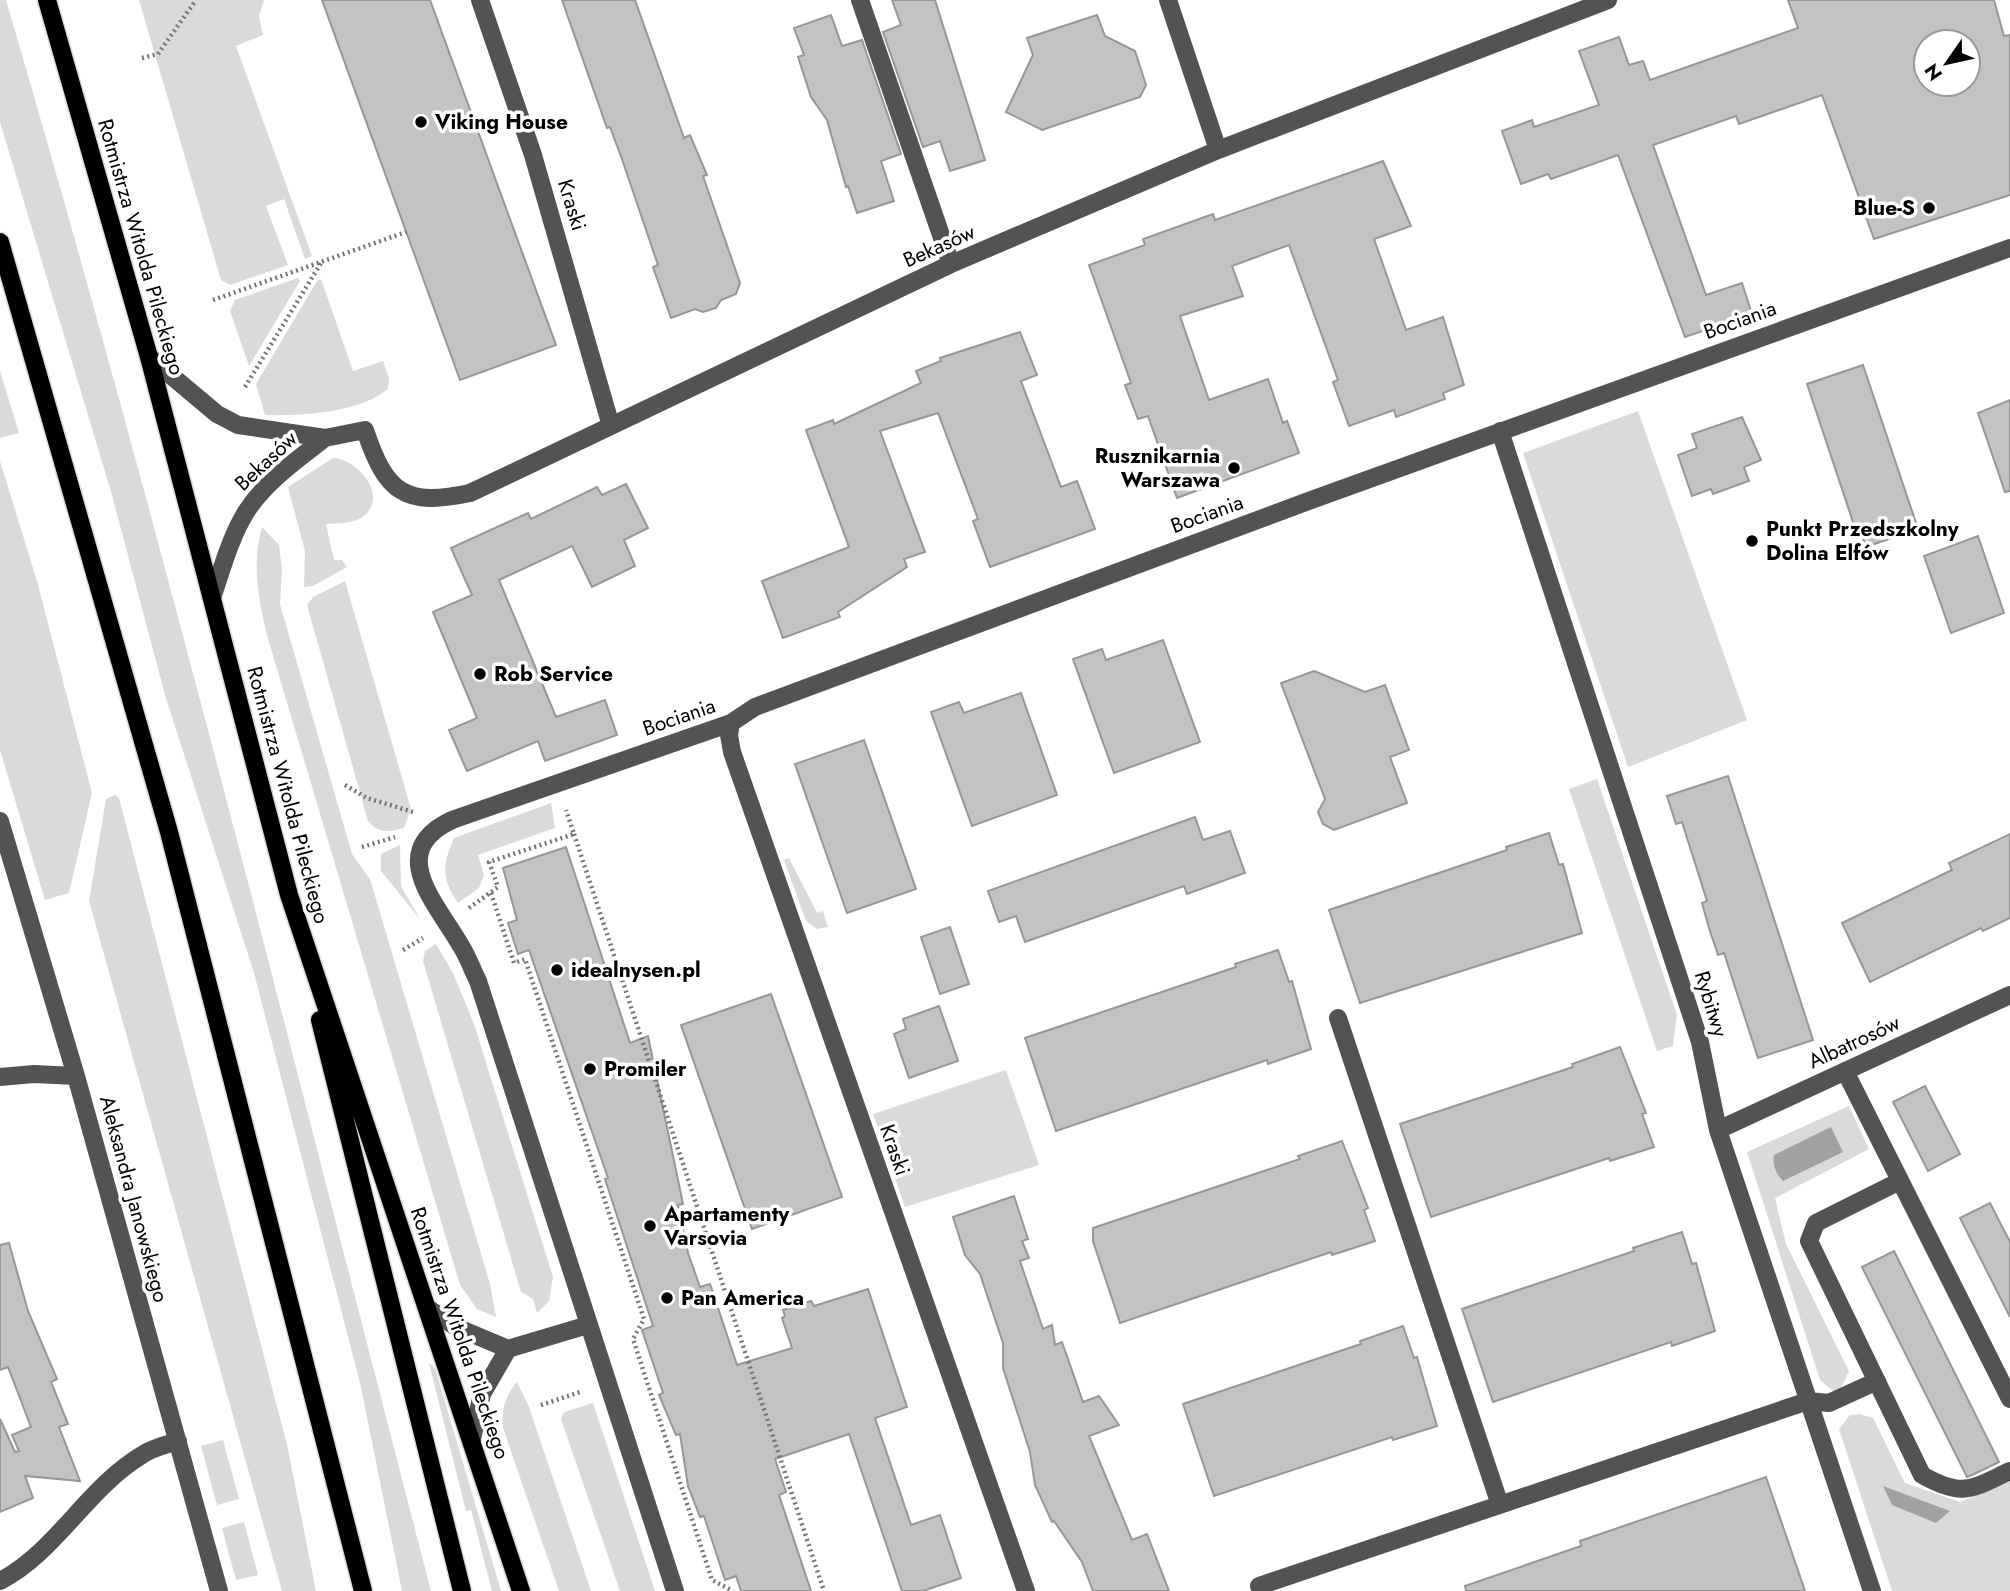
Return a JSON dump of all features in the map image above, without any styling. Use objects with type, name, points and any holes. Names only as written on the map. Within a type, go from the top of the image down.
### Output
[{"type":"main road","name":"Rotmistrza Witolda Pileckiego","points":[[47,0],[149,358],[289,895],[521,1591]]},
{"type":"main road","points":[[0,242],[169,832],[363,1591]]},
{"type":"main road","points":[[289,895],[462,1591]]},
{"type":"street","name":"Kraski","points":[[480,0],[533,155],[611,426]]},
{"type":"street","points":[[860,0],[951,264]]},
{"type":"street","points":[[1168,0],[1218,150]]},
{"type":"street","name":"Bekasów","points":[[149,358],[217,414],[238,425],[325,438],[365,430],[381,466],[405,494],[419,499],[444,498],[495,483],[951,264],[1218,150],[1608,0]]},
{"type":"street","name":"Bociania","points":[[433,832],[731,723],[755,708],[1500,431],[2010,248]]},
{"type":"street","name":"Rybitwy","points":[[1500,431],[1700,1042],[1718,1130],[1872,1591]]},
{"type":"street","name":"Bekasów","points":[[212,598],[228,548],[247,511],[273,480],[325,438]]},
{"type":"street","name":"Kraski","points":[[731,723],[729,736],[732,752],[1026,1591]]},
{"type":"street","name":"Aleksandra Janowskiego","points":[[0,821],[5,855],[76,1076],[219,1591]]},
{"type":"street","points":[[433,832],[419,863],[420,878],[462,947],[478,981],[675,1591]]},
{"type":"street","name":"Albatrosów","points":[[1718,1130],[2010,995]]},
{"type":"street","points":[[1338,1018],[1500,1505]]},
{"type":"street","points":[[1845,1071],[2010,1399]]},
{"type":"street","points":[[0,1077],[34,1074],[76,1076]]},
{"type":"street","points":[[1900,1181],[1816,1223],[1809,1241],[1923,1475],[1946,1489],[1970,1489],[2010,1471]]},
{"type":"street","points":[[429,1309],[456,1327],[508,1349],[588,1325]]},
{"type":"street","points":[[472,1439],[482,1394],[508,1349]]},
{"type":"street","points":[[1259,1586],[1808,1401],[1829,1403],[1877,1381]]},
{"type":"street","points":[[0,1581],[33,1559],[112,1478],[142,1454],[177,1441]]},
{"type":"path","points":[[142,58],[158,54],[196,0]]},
{"type":"path","points":[[213,300],[406,232]]},
{"type":"path","points":[[245,387],[321,262]]},
{"type":"path","points":[[345,785],[377,802],[413,812],[433,832]]},
{"type":"path","points":[[575,807],[566,810],[573,834],[824,1591]]},
{"type":"path","points":[[462,914],[498,887],[489,862],[573,834]]},
{"type":"path","points":[[491,893],[514,963],[525,959],[644,1319],[633,1339],[712,1580],[733,1591]]},
{"type":"path","points":[[403,950],[429,934]]},
{"type":"path","points":[[541,1405],[592,1388]]},
{"type":"shaded area","points":[[0,0],[6,0],[172,595],[431,1591],[402,1591],[361,1387],[254,973],[165,695],[112,495],[0,122]]},
{"type":"shaded area","points":[[139,0],[264,0],[259,16],[263,35],[236,46],[312,256],[305,259],[284,199],[266,206],[288,265],[230,285],[221,280]]},
{"type":"shaded area","points":[[298,278],[300,281],[249,366],[230,311],[235,300]]},
{"type":"shaded area","points":[[321,279],[353,371],[383,361],[389,378],[388,389],[376,397],[346,408],[312,414],[265,415],[256,384],[317,281]]},
{"type":"shaded area","points":[[0,371],[19,433],[0,438]]},
{"type":"shaded area","points":[[1638,411],[1747,720],[1628,767],[1523,453]]},
{"type":"shaded area","points":[[333,458],[353,465],[362,473],[372,492],[373,502],[359,519],[347,523],[326,524],[334,560],[342,560],[347,567],[313,586],[304,587],[305,551],[288,487]]},
{"type":"shaded area","points":[[0,461],[37,581],[92,793],[69,893],[45,900],[0,750]]},
{"type":"shaded area","points":[[262,527],[279,545],[282,570],[280,604],[352,854],[370,879],[490,1284],[496,1317],[477,1309],[460,1285],[269,642],[259,599],[257,570]]},
{"type":"shaded area","points":[[345,581],[411,809],[404,828],[384,831],[368,821],[307,605],[313,597]]},
{"type":"shaded area","points":[[1597,779],[1677,1015],[1673,1046],[1657,1051],[1569,789]]},
{"type":"shaded area","points":[[115,795],[119,798],[287,1445],[316,1591],[282,1591],[89,901],[106,799]]},
{"type":"shaded area","points":[[551,803],[555,828],[478,855],[484,875],[479,888],[458,903],[448,885],[445,870],[447,855],[454,838]]},
{"type":"shaded area","points":[[400,845],[401,886],[420,919],[381,871],[381,854]]},
{"type":"shaded area","points":[[789,858],[817,913],[823,911],[828,927],[817,929],[806,921],[784,860]]},
{"type":"shaded area","points":[[436,944],[453,973],[474,1024],[553,1277],[549,1301],[537,1313],[533,1299],[521,1292],[423,961],[425,951]]},
{"type":"shaded area","points":[[1006,1070],[1039,1165],[905,1207],[873,1114]]},
{"type":"shaded area","points":[[1849,1106],[1869,1149],[1775,1198],[1786,1244],[1849,1371],[1841,1388],[1833,1391],[1820,1380],[1747,1152]]},
{"type":"shaded area","points":[[1831,1127],[1843,1152],[1783,1181],[1775,1169],[1774,1155]]},
{"type":"shaded area","points":[[429,1363],[435,1368],[501,1591],[492,1591],[471,1510],[466,1511]]},
{"type":"shaded area","points":[[517,1382],[529,1407],[591,1591],[559,1591],[503,1428],[505,1403]]},
{"type":"shaded area","points":[[593,1403],[655,1591],[620,1591],[561,1419],[564,1412]]},
{"type":"shaded area","points":[[1860,1414],[1873,1418],[1905,1483],[1960,1502],[2010,1482],[2010,1591],[1892,1591],[1839,1429],[1850,1415]]},
{"type":"shaded area","points":[[223,1440],[239,1499],[217,1505],[201,1446]]},
{"type":"shaded area","points":[[1883,1486],[1950,1511],[1936,1523],[1892,1505]]},
{"type":"shaded area","points":[[244,1522],[258,1575],[236,1580],[222,1528]]},
{"type":"building","name":"Viking House","points":[[322,0],[430,0],[556,345],[460,380]]},
{"type":"building","points":[[562,0],[635,0],[684,138],[690,135],[707,175],[703,176],[740,283],[736,294],[721,300],[716,308],[703,312],[695,309],[671,318],[653,267],[658,265],[623,162],[610,127],[607,128]]},
{"type":"building","points":[[892,0],[935,0],[985,160],[950,171],[940,141],[923,147],[883,32],[901,25]]},
{"type":"building","points":[[1788,0],[1994,0],[2004,36],[2010,35],[2010,195],[1874,239],[1822,95],[1739,124],[1736,116],[1653,145],[1706,295],[1742,283],[1752,314],[1685,337],[1618,155],[1551,179],[1548,174],[1521,184],[1502,131],[1532,120],[1534,127],[1599,105],[1579,51],[1619,37],[1629,65],[1643,61],[1650,80],[1798,28]]},
{"type":"building","points":[[831,15],[842,46],[862,40],[901,154],[881,161],[894,201],[857,213],[848,186],[846,187],[827,120],[811,97],[798,57],[804,55],[794,28]]},
{"type":"building","points":[[1097,15],[1105,36],[1135,51],[1146,85],[1140,97],[1042,130],[1006,112],[1033,55],[1027,38]]},
{"type":"building","points":[[1383,161],[1411,226],[1374,239],[1406,330],[1443,317],[1464,385],[1443,393],[1445,399],[1396,417],[1394,410],[1349,426],[1333,382],[1338,380],[1289,245],[1232,266],[1243,296],[1180,316],[1209,400],[1268,379],[1283,423],[1287,421],[1299,453],[1177,498],[1148,416],[1138,419],[1125,385],[1131,383],[1089,265],[1145,245],[1143,239],[1213,214],[1215,220]]},
{"type":"building","points":[[1020,332],[1037,375],[1021,381],[1061,487],[1077,481],[1095,529],[990,567],[973,521],[978,519],[938,413],[880,431],[925,552],[904,559],[907,567],[838,612],[840,617],[783,638],[762,581],[849,547],[806,430],[833,420],[834,424],[921,383],[916,371],[941,361],[940,358]]},
{"type":"building","points":[[1863,365],[1918,529],[1866,547],[1860,530],[1856,531],[1807,384]]},
{"type":"building","points":[[2010,400],[2010,491],[2005,492],[1978,413]]},
{"type":"building","points":[[1742,417],[1761,460],[1744,467],[1749,481],[1713,494],[1711,489],[1692,496],[1678,455],[1697,448],[1692,434]]},
{"type":"building","points":[[626,484],[648,528],[624,540],[635,566],[592,587],[572,546],[499,580],[556,717],[605,700],[617,735],[545,761],[538,741],[467,771],[449,730],[477,718],[433,612],[472,595],[451,548],[528,513],[531,519],[597,487],[602,495]]},
{"type":"building","points":[[1978,536],[2004,613],[1951,633],[1924,556]]},
{"type":"building","points":[[1163,640],[1200,742],[1114,773],[1073,659],[1102,649],[1106,660]]},
{"type":"building","points":[[1314,671],[1365,692],[1385,685],[1409,750],[1390,757],[1407,803],[1334,830],[1323,824],[1318,812],[1325,799],[1281,683]]},
{"type":"building","points":[[1021,693],[1057,795],[972,826],[931,712],[959,702],[964,713]]},
{"type":"building","points":[[864,740],[916,889],[847,913],[795,764]]},
{"type":"building","points":[[1728,776],[1813,1040],[1758,1058],[1724,953],[1718,955],[1709,928],[1702,903],[1707,901],[1682,822],[1676,824],[1667,796]]},
{"type":"building","points":[[1195,817],[1203,840],[1230,831],[1245,873],[1187,894],[1184,886],[1025,942],[1016,916],[999,922],[988,891]]},
{"type":"building","points":[[1549,833],[1559,865],[1563,864],[1582,933],[1360,1003],[1329,910],[1507,850],[1506,847]]},
{"type":"building","points":[[2010,834],[2010,918],[1983,931],[1981,928],[1870,982],[1842,923],[1952,870],[1949,863]]},
{"type":"building","name":"Apartamenty Varsovia","points":[[566,847],[630,1043],[648,1036],[683,1204],[678,1205],[688,1253],[700,1287],[710,1284],[737,1365],[792,1348],[782,1318],[785,1316],[783,1310],[811,1301],[814,1306],[868,1289],[907,1407],[875,1418],[911,1525],[940,1515],[961,1578],[923,1591],[902,1591],[849,1434],[775,1459],[786,1492],[779,1495],[811,1591],[741,1591],[736,1576],[725,1580],[704,1516],[700,1517],[688,1486],[680,1434],[676,1435],[659,1395],[663,1393],[642,1330],[653,1326],[605,1179],[608,1178],[529,950],[518,954],[508,923],[517,920],[503,868]]},
{"type":"building","points":[[950,927],[969,984],[940,994],[921,937]]},
{"type":"building","points":[[1278,950],[1289,982],[1292,981],[1311,1049],[1268,1064],[1267,1060],[1056,1131],[1025,1038],[1236,967],[1235,964]]},
{"type":"building","points":[[771,994],[842,1197],[752,1229],[681,1025]]},
{"type":"building","points":[[939,1006],[958,1061],[909,1078],[894,1034],[906,1029],[903,1019]]},
{"type":"building","points":[[1620,1047],[1646,1113],[1642,1114],[1654,1147],[1610,1161],[1609,1158],[1431,1217],[1400,1124],[1573,1067],[1572,1064]]},
{"type":"building","points":[[1925,1086],[1960,1154],[1928,1171],[1893,1102]]},
{"type":"building","points":[[1342,1141],[1368,1208],[1364,1210],[1375,1241],[1332,1255],[1331,1252],[1120,1323],[1093,1241],[1093,1228],[1300,1159],[1298,1156]]},
{"type":"building","points":[[1014,1196],[1028,1239],[1022,1241],[1029,1258],[1020,1261],[1043,1329],[1052,1325],[1055,1345],[1062,1342],[1083,1402],[1099,1396],[1119,1425],[1089,1436],[1132,1540],[1147,1534],[1169,1591],[1093,1591],[1082,1562],[1054,1521],[1052,1522],[1035,1485],[1030,1452],[1003,1368],[1003,1343],[980,1274],[965,1255],[953,1217]]},
{"type":"building","points":[[1990,1203],[2010,1242],[2010,1317],[1960,1218]]},
{"type":"building","points":[[1682,1232],[1692,1264],[1696,1263],[1715,1331],[1672,1346],[1671,1342],[1493,1402],[1462,1309]]},
{"type":"building","points":[[9,1243],[28,1311],[57,1379],[51,1382],[68,1424],[59,1427],[80,1481],[25,1476],[33,1498],[0,1512],[0,1419],[15,1452],[19,1451],[12,1435],[31,1427],[8,1367],[0,1370],[0,1245]]},
{"type":"building","points":[[1894,1251],[1999,1462],[1967,1477],[1862,1267]]},
{"type":"building","points":[[1403,1326],[1414,1358],[1417,1357],[1437,1426],[1393,1440],[1392,1437],[1214,1496],[1183,1404],[1361,1344],[1360,1341]]},
{"type":"building","points":[[1766,1477],[1805,1591],[1466,1591],[1465,1586],[1581,1546],[1580,1541]]},
{"type":"place","name":"Viking House","points":[[421,122]]},
{"type":"place","name":"Blue-S","points":[[1929,208]]},
{"type":"place","name":"Rusznikarnia Warszawa","points":[[1234,468]]},
{"type":"place","name":"Punkt Przedszkolny Dolina Elfów","points":[[1752,541]]},
{"type":"place","name":"Rob Service","points":[[480,674]]},
{"type":"place","name":"idealnysen.pl","points":[[557,970]]},
{"type":"place","name":"Promiler","points":[[590,1069]]},
{"type":"place","name":"Apartamenty Varsovia","points":[[650,1226]]},
{"type":"place","name":"Pan America","points":[[667,1298]]}]
